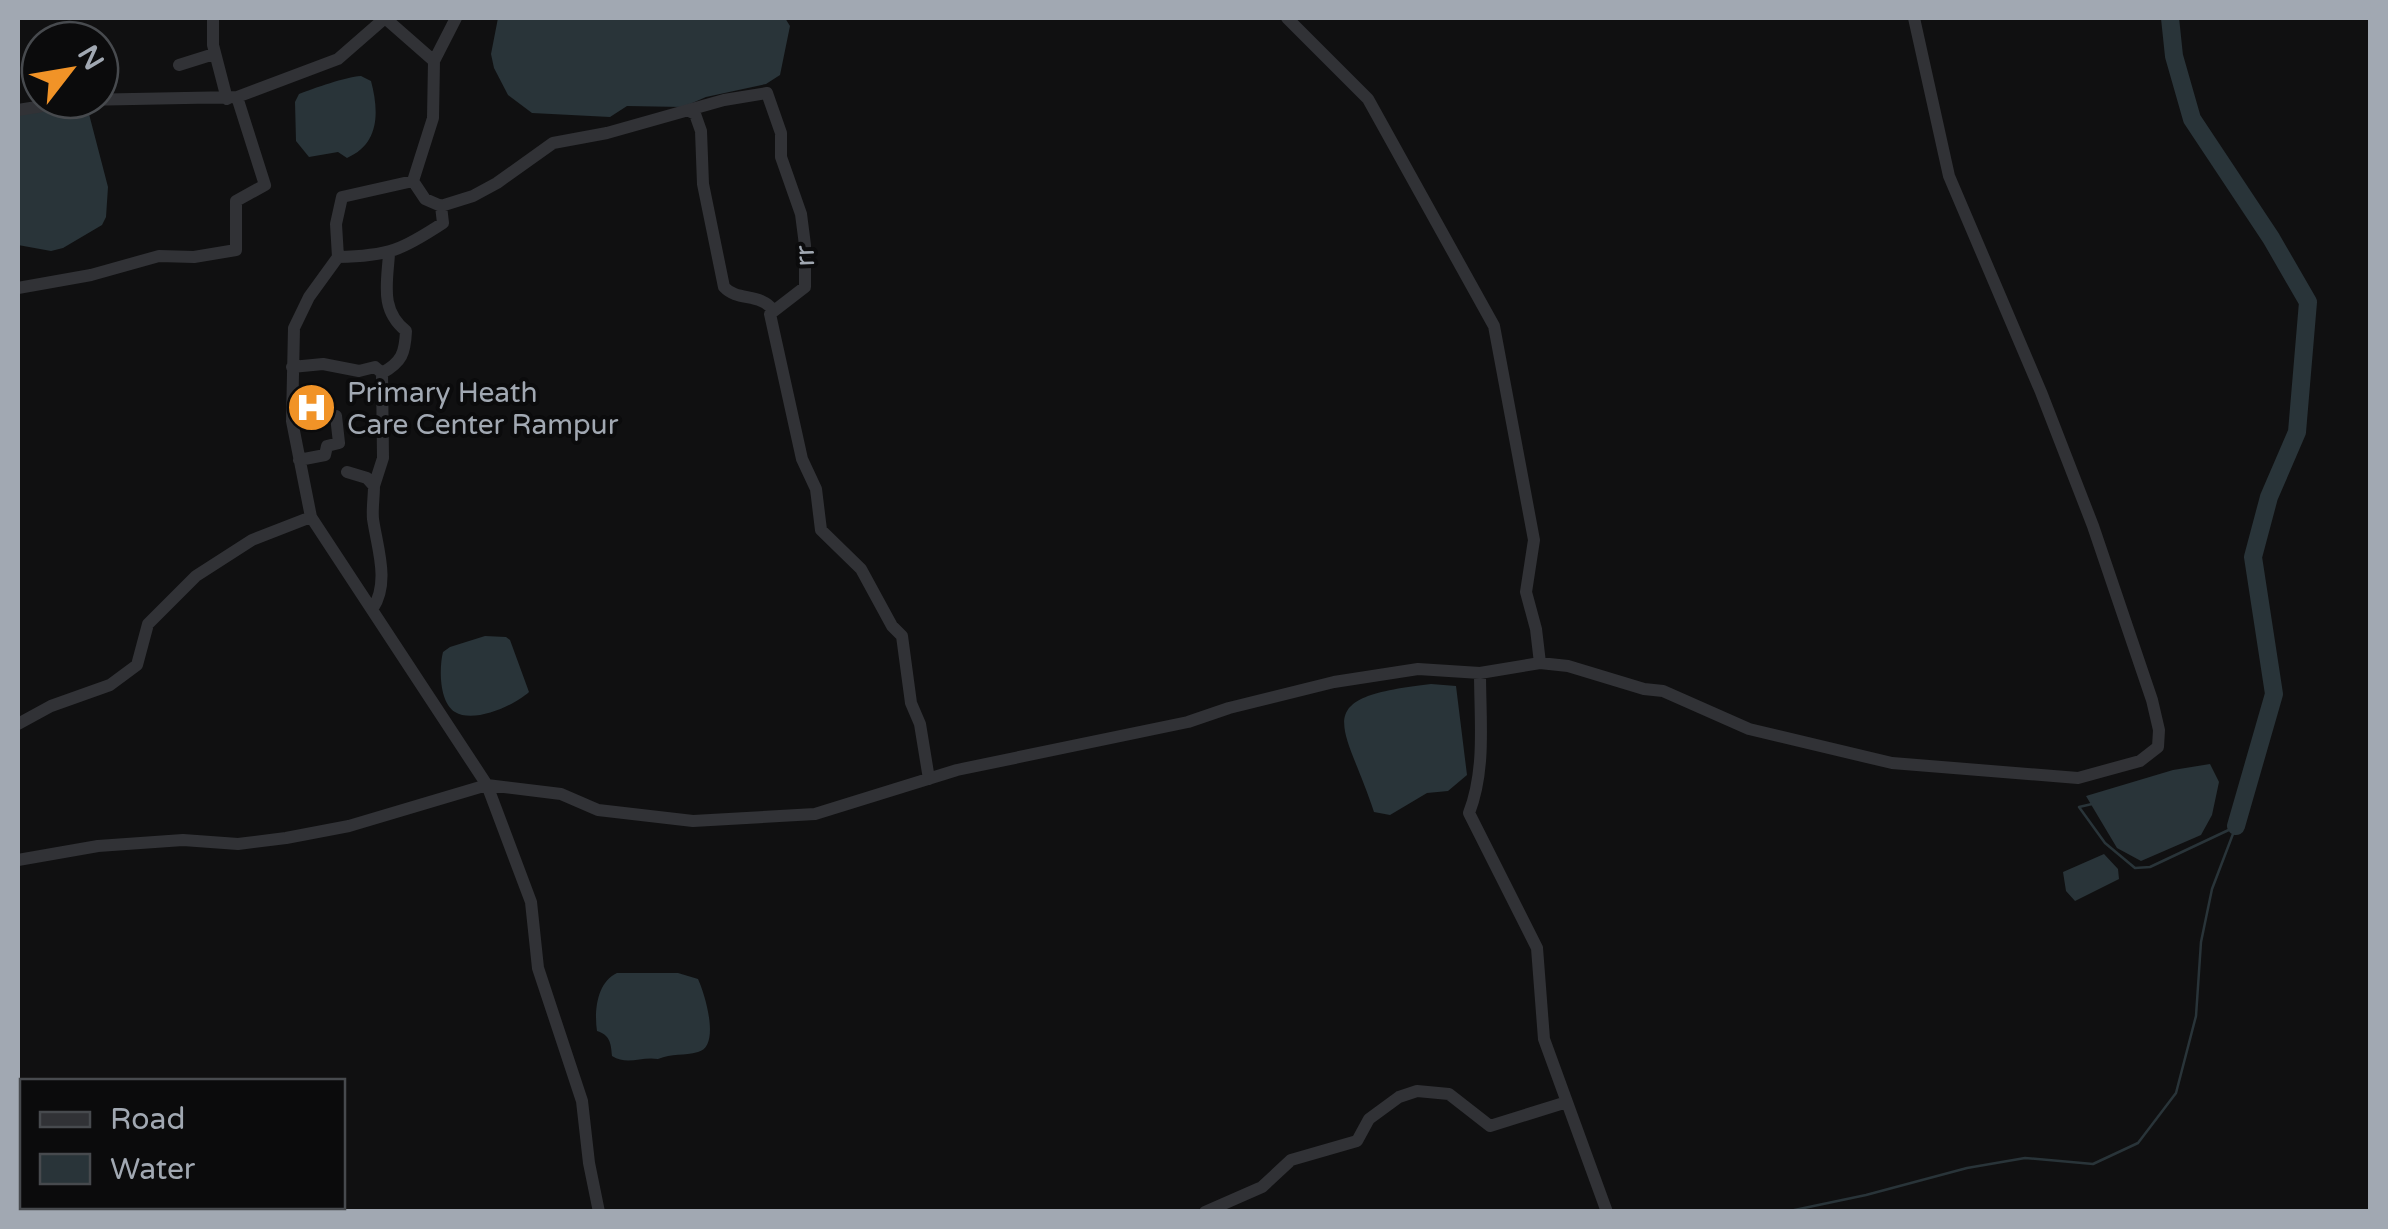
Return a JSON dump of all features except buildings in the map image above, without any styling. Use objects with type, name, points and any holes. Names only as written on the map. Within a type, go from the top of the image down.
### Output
[{"type":"street","points":[[18,288],[159,256],[194,258],[236,250],[236,201],[265,185],[214,54],[213,18]]},
{"type":"street","points":[[18,110],[80,100],[232,98],[338,58],[385,18],[434,61]]},
{"type":"street","points":[[413,182],[433,118],[434,61],[456,18]]},
{"type":"street","points":[[1287,18],[1368,98],[1494,326],[1534,540],[1526,592],[1540,664]]},
{"type":"street","points":[[18,860],[98,846],[183,840],[238,844],[286,838],[349,826],[487,785],[561,794],[598,810],[724,822],[814,814],[957,770],[1188,722],[1334,682],[1418,669],[1480,674],[1540,664],[1568,666],[1663,691],[1749,729],[1892,763],[2078,778],[2140,762],[2158,747],[2159,730],[2152,700],[2093,526],[1949,176],[1914,18]]},
{"type":"street","points":[[179,66],[214,54]]},
{"type":"street","name":"rr","points":[[441,206],[485,190],[553,143],[608,133],[767,92],[780,133],[782,157],[801,214],[805,245],[805,287],[774,310]]},
{"type":"street","points":[[689,111],[695,114],[701,131],[703,184],[724,287],[730,294],[760,298],[774,310],[770,314],[773,339],[802,459],[816,489],[821,530],[861,569],[892,626],[902,636],[911,704],[920,724],[930,779]]},
{"type":"street","points":[[338,257],[389,254],[443,222],[441,206],[425,198],[413,182]]},
{"type":"street","points":[[413,182],[342,197],[336,224],[338,257],[294,328],[292,421],[299,460],[311,517],[487,785],[530,902],[538,968],[582,1101],[599,1212]]},
{"type":"street","points":[[382,372],[398,364],[405,351],[406,331],[391,318],[387,306],[389,254]]},
{"type":"street","points":[[292,367],[323,364],[360,371],[375,367],[382,372]]},
{"type":"street","points":[[374,608],[382,578],[372,514],[374,486],[383,458],[382,372]]},
{"type":"street","points":[[299,460],[325,455],[327,446],[339,443],[336,416]]},
{"type":"street","points":[[347,472],[368,478],[374,486]]},
{"type":"street","points":[[18,724],[51,706],[110,685],[137,665],[148,624],[196,576],[252,540],[311,517]]},
{"type":"street","points":[[1480,674],[1481,762],[1470,813],[1536,948],[1544,1039],[1607,1212]]},
{"type":"street","points":[[1206,1212],[1262,1187],[1290,1160],[1357,1141],[1368,1119],[1409,1092],[1449,1094],[1490,1126],[1567,1102]]},
{"type":"water","points":[[498,18],[785,18],[790,26],[780,75],[766,84],[706,97],[683,107],[627,106],[610,117],[532,113],[508,95],[491,54]]},
{"type":"water","points":[[361,76],[371,81],[376,115],[366,144],[347,158],[338,152],[309,157],[296,141],[295,102],[299,94]]},
{"type":"water","points":[[18,114],[20,120],[91,120],[108,187],[106,217],[102,225],[63,248],[51,251],[18,245]]},
{"type":"water","points":[[485,636],[510,640],[529,692],[494,711],[463,715],[450,707],[443,693],[443,652]]},
{"type":"water","points":[[1431,684],[1456,686],[1467,775],[1448,791],[1427,793],[1390,815],[1374,812],[1346,736],[1344,720],[1350,707],[1365,697]]},
{"type":"water","points":[[2210,764],[2219,782],[2212,815],[2201,835],[2141,861],[2117,848],[2086,796],[2173,770]]},
{"type":"water","points":[[2104,854],[2118,869],[2119,879],[2075,901],[2066,891],[2063,872]]},
{"type":"water","points":[[617,973],[678,973],[698,979],[709,1019],[709,1041],[705,1048],[658,1059],[624,1060],[612,1056],[609,1040],[597,1031],[596,1015],[601,990]]},
{"type":"waterway","points":[[2170,18],[2174,56],[2192,119],[2271,238],[2308,302],[2297,432],[2269,497],[2253,557],[2274,694],[2236,826]]},
{"type":"waterway","points":[[2092,804],[2079,807],[2105,843],[2135,868],[2150,867],[2235,827]]},
{"type":"waterway","points":[[1785,1212],[2025,1158],[2093,1164],[2138,1143],[2176,1093],[2196,1016],[2201,942],[2212,889],[2236,826]]},
{"type":"place","name":"Primary Heath Care Center Rampur","points":[[312,408]]}]
